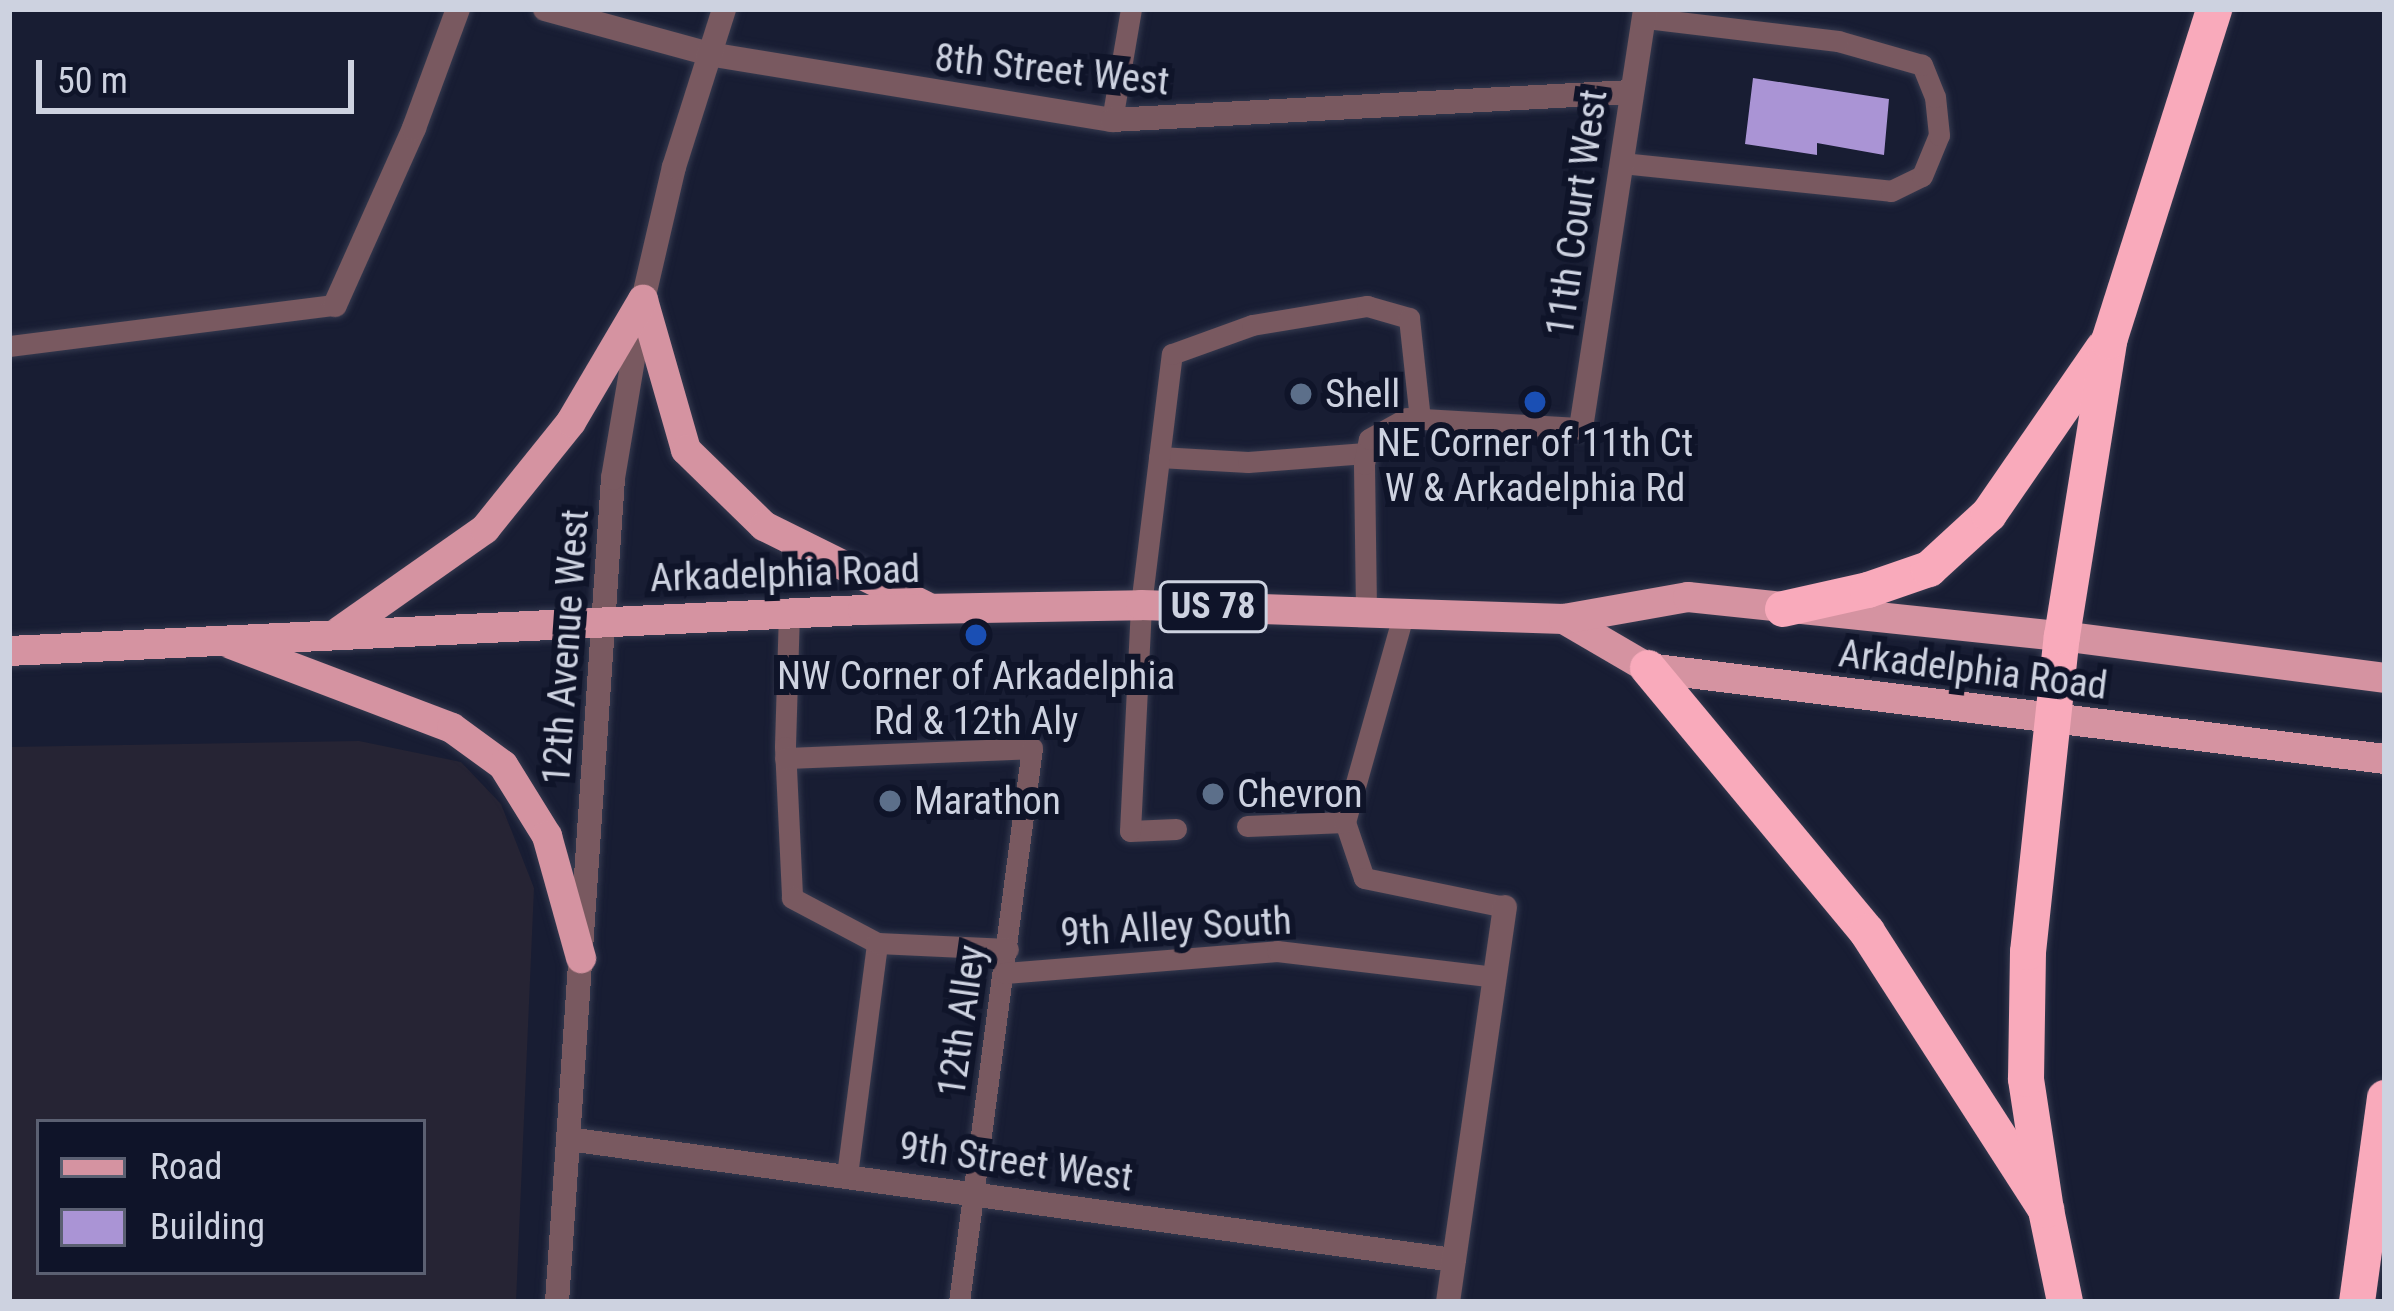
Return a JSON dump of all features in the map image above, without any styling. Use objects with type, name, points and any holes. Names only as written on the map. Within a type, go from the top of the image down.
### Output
[{"type":"highway","points":[[2065,1302],[2046,1210],[2026,1058],[2028,952],[2062,636],[2109,341],[2214,9]]},
{"type":"highway","points":[[1783,609],[1868,590],[1929,568],[1989,514],[2109,341]]},
{"type":"highway","points":[[1648,668],[1867,932],[2046,1210]]},
{"type":"highway","points":[[2357,1302],[2385,1098]]},
{"type":"main road","points":[[643,300],[686,450],[764,526],[930,609]]},
{"type":"main road","points":[[337,633],[485,530],[572,422],[643,300]]},
{"type":"main road","name":"Arkadelphia Road","points":[[9,651],[789,611],[1141,605],[1564,619],[1688,597],[2062,636],[2385,678]]},
{"type":"main road","name":"Arkadelphia Road","points":[[1564,619],[1648,668],[2385,759]]},
{"type":"main road","points":[[220,640],[452,728],[503,765],[547,836],[581,958]]},
{"type":"street","points":[[335,305],[415,128],[458,9]]},
{"type":"street","name":"8th Street West","points":[[545,9],[709,54],[1112,120],[1631,92]]},
{"type":"street","name":"12th Avenue West","points":[[557,1302],[613,478],[643,300],[674,167],[724,9]]},
{"type":"street","name":"11th Court West","points":[[1581,428],[1644,14]]},
{"type":"street","points":[[1448,1302],[1505,907]]},
{"type":"street","name":"9th Street West","points":[[568,1139],[1454,1260]]},
{"type":"lane","points":[[1112,120],[1131,9]]},
{"type":"lane","points":[[1622,163],[1891,191],[1922,176],[1939,135],[1935,98],[1922,65],[1838,41],[1644,14]]},
{"type":"lane","points":[[9,346],[335,305]]},
{"type":"lane","points":[[1176,829],[1130,831],[1141,605],[1172,354],[1252,325],[1367,306],[1409,318],[1420,419]]},
{"type":"lane","points":[[1366,609],[1369,439],[1407,418],[1581,428]]},
{"type":"lane","points":[[1159,458],[1248,462],[1366,453]]},
{"type":"lane","points":[[789,611],[785,758],[792,898],[877,943],[1008,949]]},
{"type":"lane","points":[[1404,612],[1345,822],[1364,878],[1505,907]]},
{"type":"lane","name":"12th Alley","points":[[785,758],[1032,748],[958,1302]]},
{"type":"lane","points":[[1247,826],[1345,822]]},
{"type":"lane","points":[[847,1175],[877,943]]},
{"type":"lane","name":"9th Alley South","points":[[1005,974],[1277,951],[1494,977]]},
{"type":"shaded area","points":[[359,741],[461,762],[501,804],[534,888],[516,1302],[9,1302],[9,747]]},
{"type":"building","points":[[1753,78],[1889,99],[1884,155],[1817,143],[1817,155],[1745,144]]},
{"type":"place","name":"Shell","points":[[1301,394]]},
{"type":"place","name":"NE Corner of 11th Ct W & Arkadelphia Rd","points":[[1535,402]]},
{"type":"place","name":"NW Corner of Arkadelphia Rd & 12th Aly","points":[[976,635]]},
{"type":"place","name":"Chevron","points":[[1213,794]]},
{"type":"place","name":"Marathon","points":[[890,801]]}]
